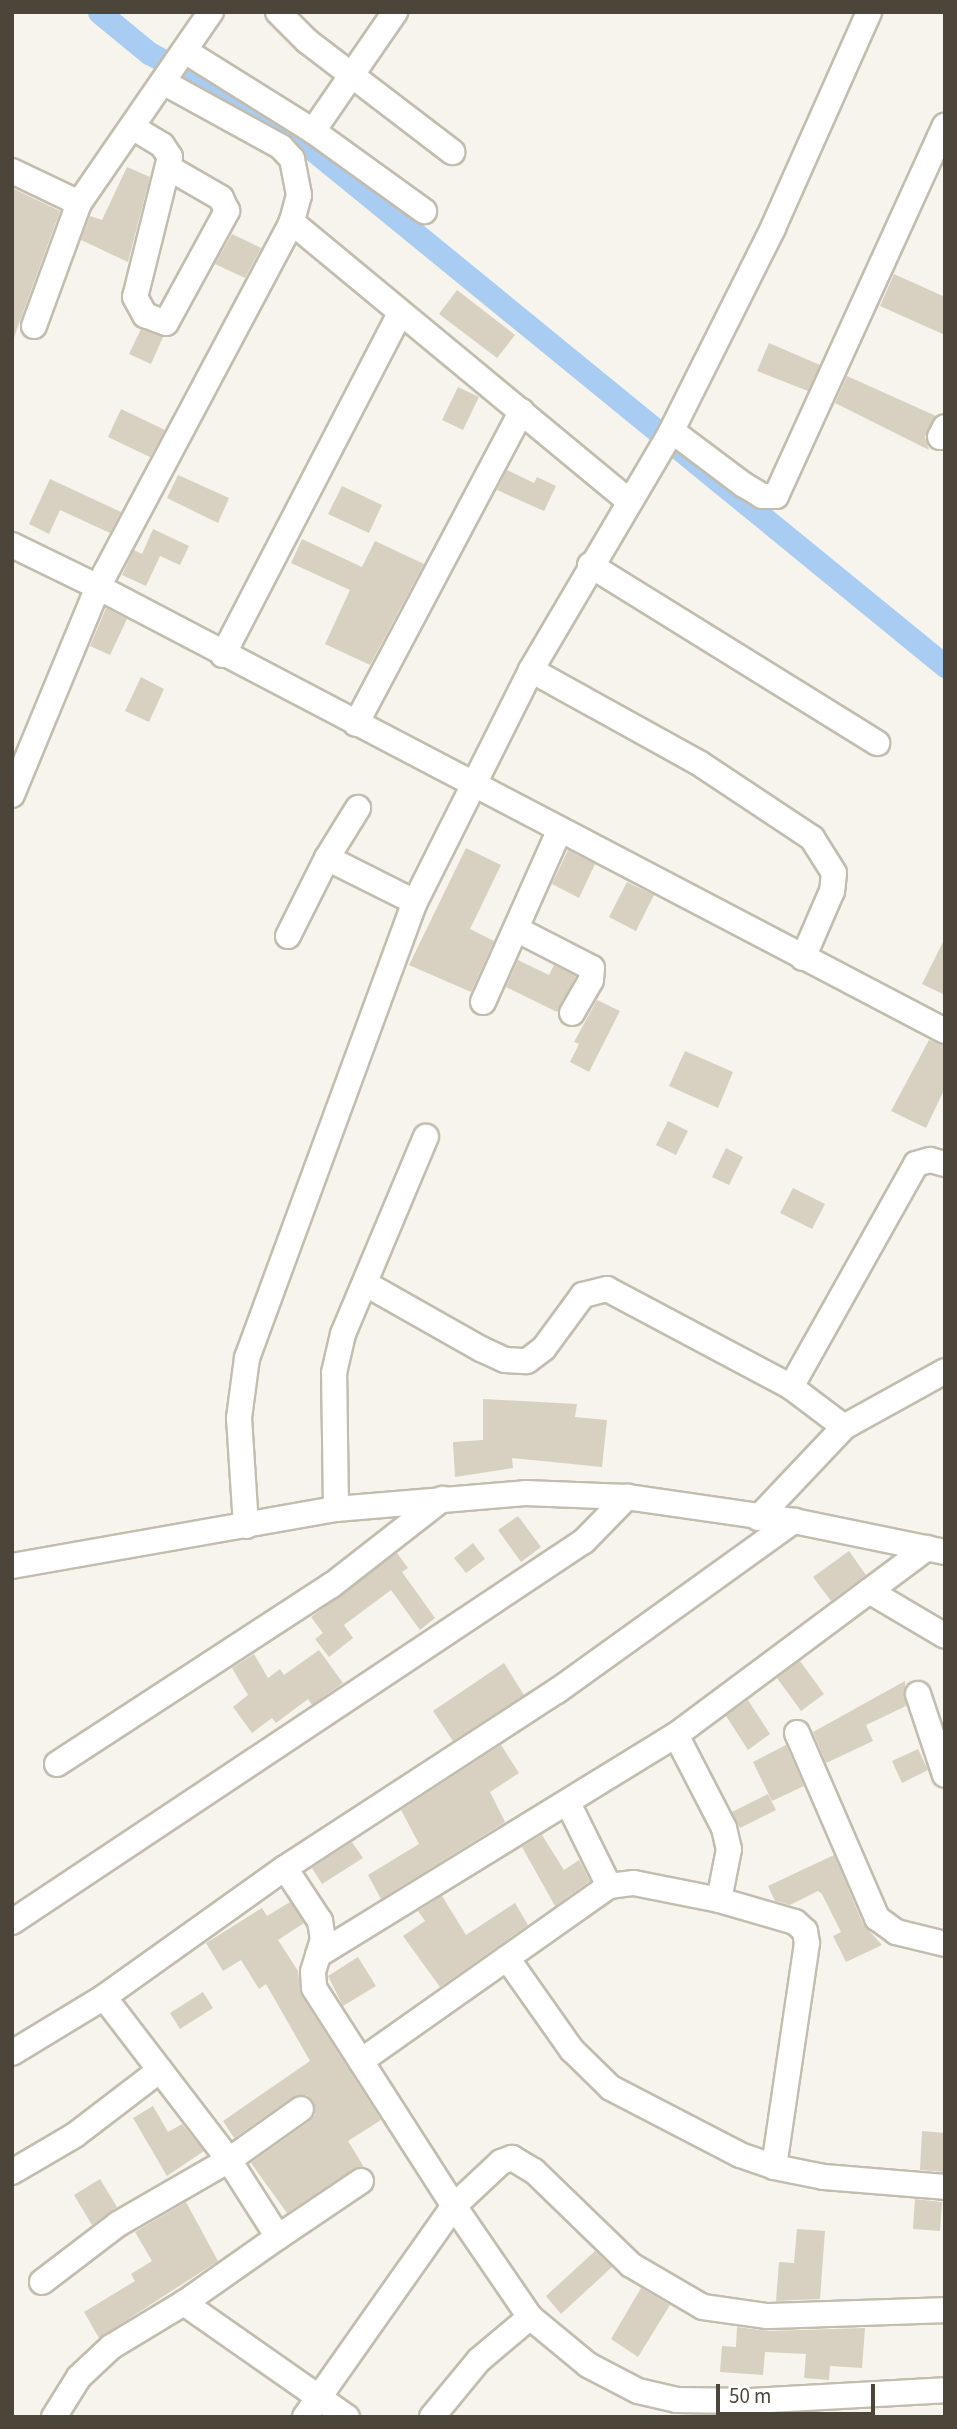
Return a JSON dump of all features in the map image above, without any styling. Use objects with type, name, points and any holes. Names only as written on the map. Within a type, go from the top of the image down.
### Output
[{"type":"street","points":[[34,326],[79,203],[211,12]]},
{"type":"street","points":[[278,12],[293,30],[452,152]]},
{"type":"street","points":[[313,131],[395,12]]},
{"type":"street","points":[[246,1526],[239,1418],[247,1358],[415,902],[531,670],[590,565],[671,431],[773,229],[869,12]]},
{"type":"street","points":[[184,52],[313,131],[424,211]]},
{"type":"street","points":[[12,795],[98,587],[292,222],[299,195],[292,159],[281,147],[164,82]]},
{"type":"street","points":[[671,431],[753,491],[776,496],[945,126]]},
{"type":"street","points":[[132,127],[168,150],[169,168],[135,297],[145,315],[166,323],[227,211],[220,198],[169,168]]},
{"type":"street","points":[[12,171],[79,203]]},
{"type":"street","points":[[292,222],[400,314],[522,411],[635,491]]},
{"type":"street","points":[[223,655],[400,314]]},
{"type":"street","points":[[356,724],[522,411]]},
{"type":"street","points":[[12,545],[98,587],[223,655],[945,1031]]},
{"type":"street","points":[[590,565],[877,743]]},
{"type":"street","points":[[531,670],[699,763],[812,838],[835,873],[832,891],[803,958]]},
{"type":"street","points":[[288,936],[327,858],[358,808]]},
{"type":"street","points":[[483,1002],[560,829]]},
{"type":"street","points":[[327,858],[415,902]]},
{"type":"street","points":[[516,929],[592,968],[591,979],[572,1013]]},
{"type":"street","points":[[336,1509],[334,1373],[343,1334],[426,1137]]},
{"type":"street","points":[[791,1387],[916,1164],[930,1160],[945,1164]]},
{"type":"street","points":[[366,1284],[481,1349],[505,1360],[527,1361],[544,1348],[583,1295],[607,1289],[791,1387],[844,1427]]},
{"type":"street","points":[[758,1518],[844,1427],[945,1371]]},
{"type":"street","points":[[12,1566],[336,1509],[525,1493],[627,1497],[758,1518],[794,1521],[936,1550]]},
{"type":"street","points":[[12,1922],[584,1541],[627,1497]]},
{"type":"street","points":[[57,1764],[332,1585],[442,1499]]},
{"type":"street","points":[[12,2053],[104,1997],[285,1868],[557,1691],[794,1521]]},
{"type":"street","points":[[318,1955],[676,1735],[869,1591],[936,1550]]},
{"type":"street","points":[[869,1591],[945,1636]]},
{"type":"street","points":[[918,1694],[945,1775]]},
{"type":"street","points":[[797,1733],[877,1918],[896,1931],[944,1938]]},
{"type":"street","points":[[676,1735],[724,1828],[729,1849],[719,1900]]},
{"type":"street","points":[[568,1803],[609,1886]]},
{"type":"street","points":[[285,1868],[320,1921],[323,1938],[314,1987],[454,2206],[530,2317],[588,2365],[638,2391],[676,2400],[751,2401],[945,2390]]},
{"type":"street","points":[[361,2061],[609,1886],[634,1883],[719,1900],[795,1922],[804,1931],[807,1943],[774,2167]]},
{"type":"street","points":[[507,1958],[572,2050],[611,2088],[740,2155],[774,2167],[824,2177],[945,2187]]},
{"type":"street","points":[[104,1997],[229,2160],[278,2237]]},
{"type":"street","points":[[12,2172],[75,2135],[160,2070]]},
{"type":"street","points":[[42,2282],[118,2224],[229,2160],[301,2109]]},
{"type":"street","points":[[312,2407],[454,2206],[501,2162],[512,2158],[534,2171],[631,2264],[703,2307],[767,2316],[945,2310]]},
{"type":"street","points":[[54,2417],[79,2377],[110,2347],[184,2303],[361,2181]]},
{"type":"street","points":[[184,2303],[236,2334],[312,2407],[347,2417]]},
{"type":"street","points":[[432,2417],[479,2360],[530,2317]]},
{"type":"building","points":[[127,167],[150,177],[128,262],[81,240],[90,216],[102,220]]},
{"type":"building","points":[[12,188],[60,211],[12,343]]},
{"type":"building","points":[[232,234],[261,248],[245,278],[215,264]]},
{"type":"building","points":[[894,274],[945,297],[945,335],[880,306]]},
{"type":"building","points":[[457,290],[515,335],[497,358],[439,314]]},
{"type":"building","points":[[141,329],[163,337],[151,364],[129,354]]},
{"type":"building","points":[[769,343],[820,365],[808,391],[757,371]]},
{"type":"building","points":[[847,376],[936,416],[925,437],[929,450],[835,403]]},
{"type":"building","points":[[458,387],[479,397],[463,430],[442,420]]},
{"type":"building","points":[[121,409],[165,430],[150,457],[108,437]]},
{"type":"building","points":[[507,470],[534,483],[537,477],[556,486],[544,511],[497,490]]},
{"type":"building","points":[[178,475],[229,498],[218,523],[167,498]]},
{"type":"building","points":[[50,479],[121,512],[110,533],[60,510],[49,534],[29,524]]},
{"type":"building","points":[[342,486],[382,505],[369,533],[328,514]]},
{"type":"building","points":[[153,529],[189,546],[180,565],[160,556],[146,586],[122,575],[134,550],[142,554]]},
{"type":"building","points":[[302,539],[362,567],[375,541],[424,564],[370,665],[325,644],[350,590],[291,563]]},
{"type":"building","points":[[106,608],[127,619],[110,655],[90,646]]},
{"type":"building","points":[[141,677],[164,689],[149,722],[125,711]]},
{"type":"building","points":[[466,848],[501,865],[470,929],[494,941],[471,992],[409,965]]},
{"type":"building","points":[[568,850],[595,864],[579,898],[552,884]]},
{"type":"building","points":[[627,882],[654,895],[636,931],[609,917]]},
{"type":"building","points":[[945,938],[945,995],[922,984]]},
{"type":"building","points":[[518,960],[549,975],[554,965],[576,976],[557,1012],[506,987]]},
{"type":"building","points":[[597,1000],[620,1011],[589,1072],[570,1062],[579,1044],[574,1042]]},
{"type":"building","points":[[929,1040],[945,1046],[945,1088],[926,1128],[891,1111]]},
{"type":"building","points":[[685,1051],[733,1072],[718,1108],[669,1086]]},
{"type":"building","points":[[668,1121],[688,1131],[676,1155],[656,1145]]},
{"type":"building","points":[[726,1148],[743,1157],[729,1185],[712,1177]]},
{"type":"building","points":[[793,1188],[825,1204],[812,1229],[780,1213]]},
{"type":"building","points":[[483,1399],[577,1404],[575,1417],[607,1420],[602,1467],[512,1458],[513,1468],[455,1477],[453,1442],[483,1440]]},
{"type":"building","points":[[518,1516],[541,1547],[521,1562],[498,1530]]},
{"type":"building","points":[[473,1543],[485,1559],[466,1573],[454,1558]]},
{"type":"building","points":[[849,1551],[866,1575],[831,1601],[813,1577]]},
{"type":"building","points":[[397,1553],[408,1568],[402,1572],[435,1618],[420,1630],[391,1590],[344,1625],[353,1638],[329,1657],[315,1639],[323,1633],[311,1617]]},
{"type":"building","points":[[319,1650],[343,1683],[312,1705],[308,1699],[276,1723],[272,1718],[252,1733],[233,1707],[248,1695],[232,1668],[254,1654],[268,1678],[280,1669],[284,1675]]},
{"type":"building","points":[[800,1661],[824,1694],[801,1711],[777,1678]]},
{"type":"building","points":[[504,1663],[524,1695],[453,1741],[433,1711]]},
{"type":"building","points":[[905,1681],[906,1706],[866,1725],[873,1741],[826,1763],[813,1732]]},
{"type":"building","points":[[748,1700],[770,1734],[748,1750],[726,1716]]},
{"type":"building","points":[[501,1745],[519,1773],[490,1792],[505,1822],[381,1899],[368,1875],[419,1844],[401,1810]]},
{"type":"building","points":[[786,1745],[804,1786],[772,1801],[753,1762]]},
{"type":"building","points":[[918,1749],[928,1770],[902,1783],[892,1761]]},
{"type":"building","points":[[768,1794],[776,1810],[740,1828],[732,1812]]},
{"type":"building","points":[[542,1835],[564,1870],[579,1860],[590,1881],[555,1906],[522,1847]]},
{"type":"building","points":[[352,1842],[363,1858],[322,1884],[312,1868]]},
{"type":"building","points":[[834,1855],[863,1924],[882,1945],[846,1962],[833,1936],[841,1932],[822,1894],[818,1891],[790,1905],[775,1901],[768,1886]]},
{"type":"building","points":[[442,1896],[466,1935],[515,1903],[528,1925],[440,1987],[403,1936],[425,1921],[418,1911]]},
{"type":"building","points":[[290,1902],[304,1923],[278,1940],[298,1971],[301,1995],[381,2120],[348,2141],[364,2167],[353,2169],[287,2213],[251,2163],[310,2121],[315,2115],[313,2101],[307,2095],[293,2097],[234,2138],[223,2121],[310,2061],[266,1984],[259,1989],[241,1960],[223,1971],[206,1943],[262,1908],[267,1916]]},
{"type":"building","points":[[358,1957],[376,1986],[343,2006],[328,1976]]},
{"type":"building","points":[[203,1992],[213,2008],[180,2029],[170,2013]]},
{"type":"building","points":[[153,2106],[168,2132],[182,2124],[204,2151],[167,2176],[133,2118]]},
{"type":"building","points":[[922,2131],[945,2133],[944,2172],[920,2170]]},
{"type":"building","points":[[100,2179],[117,2207],[92,2225],[74,2195]]},
{"type":"building","points":[[915,2199],[942,2202],[940,2231],[913,2229]]},
{"type":"building","points":[[186,2202],[218,2261],[99,2338],[84,2312],[135,2281],[131,2274],[152,2261],[135,2232]]},
{"type":"building","points":[[797,2229],[825,2231],[820,2299],[776,2301],[779,2262],[794,2263]]},
{"type":"building","points":[[595,2251],[612,2267],[561,2314],[546,2296]]},
{"type":"building","points":[[641,2288],[670,2305],[638,2357],[611,2339]]},
{"type":"building","points":[[737,2327],[767,2331],[865,2328],[862,2368],[830,2366],[829,2380],[804,2378],[806,2354],[765,2352],[763,2375],[720,2372],[722,2346],[736,2347]]},
{"type":"waterway","points":[[99,12],[149,53],[280,123],[945,666]]}]
